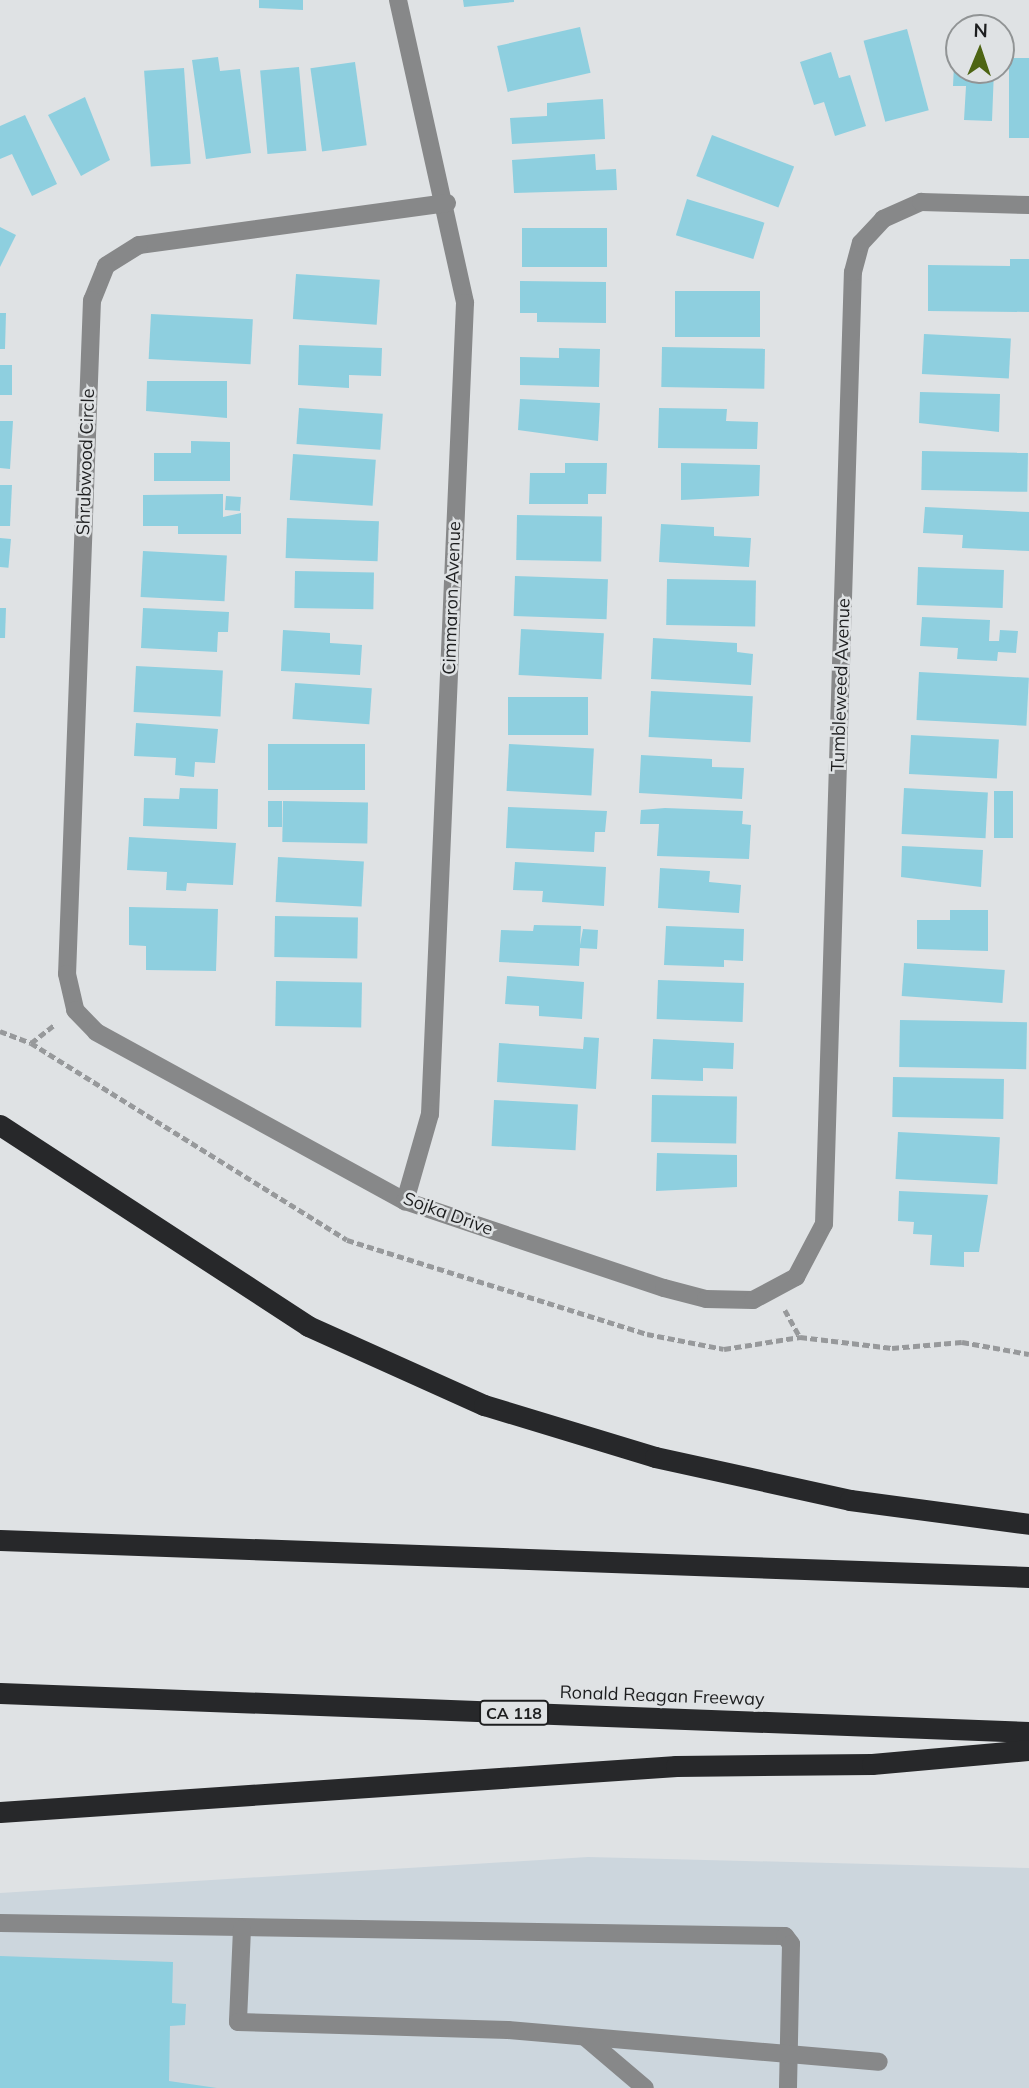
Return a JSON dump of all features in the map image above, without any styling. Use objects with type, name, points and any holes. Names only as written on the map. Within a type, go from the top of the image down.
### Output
[{"type":"highway","points":[[0,1125],[308,1326],[484,1405],[655,1457],[837,1497],[1029,1524]]},
{"type":"highway","points":[[0,1540],[1029,1577]]},
{"type":"highway","name":"Ronald Reagan Freeway","points":[[0,1693],[1029,1732]]},
{"type":"highway","points":[[0,1812],[663,1767],[872,1764],[1029,1751]]},
{"type":"street","name":"Cimmaron Avenue","points":[[398,0],[447,203],[465,303],[430,1114],[405,1201]]},
{"type":"street","name":"Tumbleweed Avenue","points":[[775,1291],[811,1258],[824,1224],[853,272],[861,243],[883,219],[921,202],[1029,205]]},
{"type":"street","name":"Shrubwood Circle","points":[[75,1010],[67,974],[92,300],[106,266],[139,245],[447,203]]},
{"type":"street","name":"Sojka Drive","points":[[75,1010],[96,1032],[405,1201],[695,1296],[754,1300],[775,1291]]},
{"type":"street","points":[[0,1923],[785,1936],[790,1944],[788,2088]]},
{"type":"street","points":[[242,1929],[238,2022],[586,2038],[789,2057],[878,2062]]},
{"type":"street","points":[[586,2038],[645,2088]]},
{"type":"path","points":[[31,1043],[75,1010]]},
{"type":"path","points":[[775,1291],[800,1337]]},
{"type":"shaded area","points":[[588,1857],[1029,1868],[1029,2088],[0,2088],[0,1893]]},
{"type":"building","points":[[259,0],[303,0],[303,10],[259,8]]},
{"type":"building","points":[[463,0],[514,0],[514,2],[464,7]]},
{"type":"building","points":[[580,27],[591,73],[508,92],[497,46]]},
{"type":"building","points":[[907,29],[929,110],[885,122],[864,41]]},
{"type":"building","points":[[831,52],[839,78],[850,75],[866,126],[835,136],[824,102],[814,105],[800,62]]},
{"type":"building","points":[[218,57],[220,71],[240,69],[251,153],[206,159],[192,60]]},
{"type":"building","points":[[1015,58],[1029,58],[1029,138],[1009,138],[1009,84],[1015,84]]},
{"type":"building","points":[[355,62],[367,145],[322,151],[310,68]]},
{"type":"building","points":[[299,67],[306,151],[267,154],[260,70]]},
{"type":"building","points":[[184,68],[191,164],[151,167],[144,71]]},
{"type":"building","points":[[993,84],[992,121],[964,120],[966,86],[953,86]]},
{"type":"building","points":[[85,97],[110,160],[81,176],[48,115]]},
{"type":"building","points":[[603,99],[605,139],[512,144],[510,118],[547,116],[547,103]]},
{"type":"building","points":[[25,115],[57,184],[32,196],[12,154],[0,159],[0,126]]},
{"type":"building","points":[[712,135],[794,167],[778,208],[696,176]]},
{"type":"building","points":[[595,154],[596,170],[616,169],[617,190],[514,193],[512,160]]},
{"type":"building","points":[[687,199],[764,223],[753,259],[676,235]]},
{"type":"building","points":[[0,227],[16,235],[0,267]]},
{"type":"building","points":[[522,228],[607,228],[607,267],[522,267]]},
{"type":"building","points":[[1010,259],[1029,259],[1029,312],[928,311],[928,265],[1010,266]]},
{"type":"building","points":[[296,274],[380,280],[377,325],[293,319]]},
{"type":"building","points":[[520,281],[606,282],[606,323],[537,322],[537,313],[520,313]]},
{"type":"building","points":[[675,291],[760,291],[760,337],[675,337]]},
{"type":"building","points":[[0,313],[6,313],[5,349],[0,349]]},
{"type":"building","points":[[151,314],[253,319],[251,364],[149,359]]},
{"type":"building","points":[[924,334],[1011,339],[1009,378],[922,374]]},
{"type":"building","points":[[299,345],[382,348],[381,376],[349,375],[349,388],[298,385]]},
{"type":"building","points":[[662,347],[765,349],[764,389],[661,387]]},
{"type":"building","points":[[559,348],[600,349],[599,387],[520,385],[520,357],[559,358]]},
{"type":"building","points":[[0,365],[12,365],[12,395],[0,395]]},
{"type":"building","points":[[147,381],[227,381],[227,418],[146,411]]},
{"type":"building","points":[[920,392],[1000,394],[999,432],[919,423]]},
{"type":"building","points":[[520,399],[600,403],[598,441],[518,430]]},
{"type":"building","points":[[299,408],[383,414],[380,450],[296,444]]},
{"type":"building","points":[[659,408],[727,409],[726,421],[758,422],[757,449],[658,448]]},
{"type":"building","points":[[0,421],[13,421],[10,469],[0,468]]},
{"type":"building","points":[[191,441],[230,442],[230,481],[154,481],[154,453],[191,453]]},
{"type":"building","points":[[922,451],[1028,453],[1027,492],[921,490]]},
{"type":"building","points":[[293,454],[376,460],[373,506],[290,500]]},
{"type":"building","points":[[565,463],[607,463],[606,494],[588,494],[588,504],[529,504],[530,473],[565,473]]},
{"type":"building","points":[[681,463],[760,465],[759,496],[681,500]]},
{"type":"building","points":[[0,485],[12,485],[10,526],[0,526]]},
{"type":"building","points":[[223,494],[223,517],[241,513],[241,534],[178,534],[178,526],[143,526],[143,495]]},
{"type":"building","points":[[226,496],[241,497],[240,511],[225,510]]},
{"type":"building","points":[[925,507],[1029,512],[1029,551],[962,548],[963,535],[923,533]]},
{"type":"building","points":[[517,515],[602,516],[601,561],[516,560]]},
{"type":"building","points":[[287,518],[379,521],[378,561],[286,558]]},
{"type":"building","points":[[661,524],[714,527],[714,536],[751,538],[749,567],[659,562]]},
{"type":"building","points":[[0,538],[11,539],[8,568],[0,567]]},
{"type":"building","points":[[143,551],[227,555],[224,601],[141,597]]},
{"type":"building","points":[[918,567],[1004,570],[1003,608],[917,605]]},
{"type":"building","points":[[295,571],[374,572],[373,609],[294,608]]},
{"type":"building","points":[[515,576],[608,579],[607,619],[514,616]]},
{"type":"building","points":[[667,579],[756,581],[755,627],[666,625]]},
{"type":"building","points":[[0,608],[6,608],[5,638],[0,638]]},
{"type":"building","points":[[143,608],[229,612],[228,632],[218,632],[217,652],[141,648]]},
{"type":"building","points":[[922,617],[990,620],[989,641],[999,641],[1000,630],[1018,631],[1016,653],[998,652],[997,661],[957,659],[958,648],[920,646]]},
{"type":"building","points":[[521,629],[604,633],[601,679],[519,675]]},
{"type":"building","points":[[283,630],[330,633],[330,643],[362,645],[360,675],[281,671]]},
{"type":"building","points":[[653,638],[737,643],[737,652],[753,654],[751,685],[651,679]]},
{"type":"building","points":[[136,666],[223,671],[220,716],[134,712]]},
{"type":"building","points":[[919,672],[1029,678],[1026,726],[916,720]]},
{"type":"building","points":[[295,683],[372,688],[369,724],[292,719]]},
{"type":"building","points":[[651,691],[753,696],[750,742],[649,737]]},
{"type":"building","points":[[508,697],[588,697],[588,735],[508,735]]},
{"type":"building","points":[[136,723],[218,729],[215,763],[195,762],[194,777],[175,775],[176,758],[134,756]]},
{"type":"building","points":[[911,735],[999,740],[997,779],[909,774]]},
{"type":"building","points":[[268,744],[365,744],[365,790],[268,790]]},
{"type":"building","points":[[509,744],[594,748],[591,795],[507,791]]},
{"type":"building","points":[[641,755],[712,759],[712,767],[744,768],[742,799],[639,793]]},
{"type":"building","points":[[180,788],[218,789],[217,829],[143,826],[144,798],[179,799]]},
{"type":"building","points":[[904,788],[988,792],[985,838],[902,834]]},
{"type":"building","points":[[994,791],[1013,791],[1013,838],[994,838]]},
{"type":"building","points":[[268,801],[282,801],[282,827],[268,827]]},
{"type":"building","points":[[283,801],[368,802],[367,843],[282,842]]},
{"type":"building","points":[[508,807],[607,811],[605,832],[595,832],[594,852],[506,848]]},
{"type":"building","points":[[665,808],[743,811],[742,824],[751,825],[749,859],[657,856],[659,824],[640,824],[641,810]]},
{"type":"building","points":[[129,837],[236,843],[233,885],[187,883],[186,891],[166,890],[167,872],[127,870]]},
{"type":"building","points":[[902,846],[983,850],[981,887],[901,877]]},
{"type":"building","points":[[278,857],[364,862],[362,906],[276,902]]},
{"type":"building","points":[[515,862],[606,867],[604,906],[542,902],[543,891],[513,890]]},
{"type":"building","points":[[660,868],[710,871],[709,882],[741,885],[739,913],[658,908]]},
{"type":"building","points":[[129,907],[218,909],[216,971],[146,970],[146,946],[129,945]]},
{"type":"building","points":[[950,910],[988,910],[988,951],[917,949],[917,920],[950,920]]},
{"type":"building","points":[[275,916],[358,917],[357,958],[274,957]]},
{"type":"building","points":[[534,925],[581,926],[580,945],[583,929],[598,930],[597,949],[580,948],[579,966],[499,962],[501,930],[533,931]]},
{"type":"building","points":[[666,926],[744,929],[743,961],[724,960],[724,967],[664,965]]},
{"type":"building","points":[[904,963],[1005,970],[1002,1003],[902,996]]},
{"type":"building","points":[[507,976],[584,982],[582,1019],[539,1016],[539,1006],[505,1004]]},
{"type":"building","points":[[658,980],[744,983],[743,1022],[657,1019]]},
{"type":"building","points":[[276,981],[362,983],[361,1027],[275,1026]]},
{"type":"building","points":[[900,1020],[1027,1022],[1026,1069],[899,1067]]},
{"type":"building","points":[[584,1037],[599,1038],[596,1089],[497,1082],[499,1043],[583,1049]]},
{"type":"building","points":[[653,1039],[734,1043],[733,1069],[703,1068],[703,1081],[651,1079]]},
{"type":"building","points":[[893,1077],[1004,1079],[1003,1119],[892,1117]]},
{"type":"building","points":[[652,1095],[737,1096],[736,1143],[651,1142]]},
{"type":"building","points":[[494,1100],[578,1104],[575,1150],[492,1146]]},
{"type":"building","points":[[898,1132],[1000,1137],[997,1184],[896,1179]]},
{"type":"building","points":[[657,1153],[737,1155],[737,1187],[656,1191]]},
{"type":"building","points":[[899,1191],[988,1195],[979,1252],[964,1252],[964,1267],[930,1265],[932,1235],[913,1234],[914,1222],[898,1221]]},
{"type":"building","points":[[0,1956],[173,1962],[172,2003],[186,2004],[185,2025],[170,2026],[169,2081],[217,2088],[0,2088]]}]
